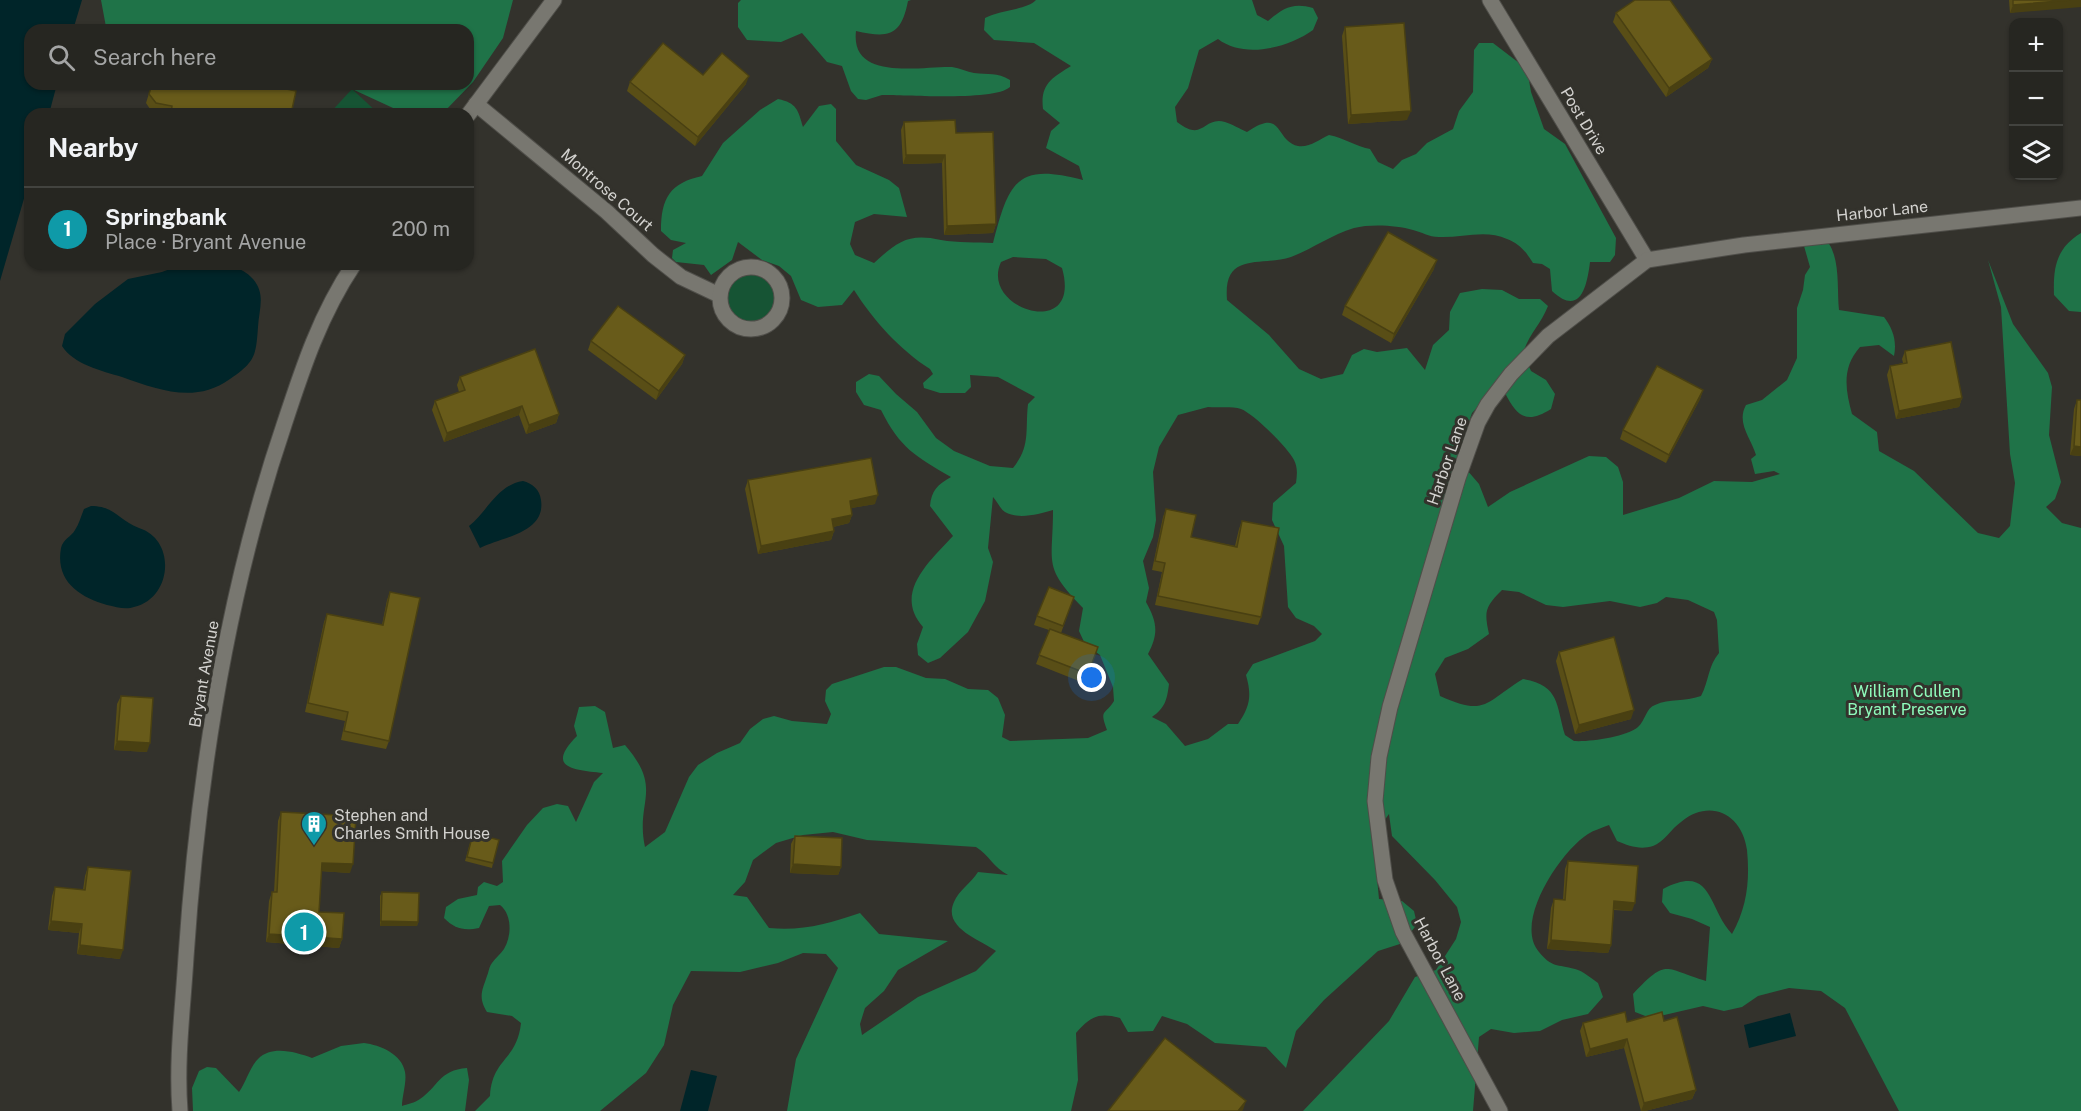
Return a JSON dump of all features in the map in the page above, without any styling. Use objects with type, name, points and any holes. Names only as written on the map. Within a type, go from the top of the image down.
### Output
[{"type":"street","points":[[473,108],[554,0]]},
{"type":"street","name":"Post Drive","points":[[1490,0],[1647,260]]},
{"type":"street","name":"Montrose Court","points":[[474,112],[607,212],[653,255],[681,277],[719,295]]},
{"type":"street","name":"Harbor Lane","points":[[1500,1111],[1403,932],[1385,880],[1376,801],[1379,757],[1390,707],[1458,478],[1483,413],[1511,374],[1548,336],[1647,260],[1744,244],[2081,208]]},
{"type":"street","points":[[744,267],[754,267],[772,275],[778,283],[782,303],[778,313],[763,327],[742,328],[725,315],[719,295],[727,277],[744,267]]},
{"type":"street","name":"Bryant Avenue","points":[[180,1111],[180,1056],[192,880],[218,688],[241,573],[259,498],[311,342],[332,298],[350,270]]},
{"type":"green space","points":[[101,0],[513,0],[503,38],[474,81],[474,24],[105,24]]},
{"type":"green space","points":[[741,0],[911,0],[908,1],[901,22],[891,32],[877,34],[856,31],[857,47],[864,58],[876,65],[890,68],[952,67],[974,73],[997,75],[1010,80],[1010,87],[1001,91],[970,96],[882,95],[866,100],[858,99],[851,91],[842,66],[827,62],[802,33],[781,42],[747,40],[738,27],[738,3]]},
{"type":"green space","name":"William Cullen Bryant Preserve","points":[[1036,0],[1252,0],[1257,15],[1268,21],[1289,7],[1313,8],[1318,18],[1313,30],[1291,42],[1253,50],[1240,49],[1218,39],[1199,50],[1188,88],[1175,107],[1177,122],[1186,128],[1198,130],[1212,122],[1225,122],[1247,132],[1259,125],[1273,124],[1290,143],[1298,146],[1310,144],[1329,135],[1370,149],[1378,162],[1393,169],[1402,160],[1416,154],[1427,143],[1453,129],[1459,111],[1473,92],[1474,50],[1479,43],[1493,43],[1527,69],[1531,92],[1544,129],[1565,144],[1616,238],[1615,255],[1610,262],[1590,262],[1587,281],[1576,300],[1569,301],[1552,291],[1550,269],[1542,264],[1533,263],[1516,243],[1507,239],[1482,234],[1435,237],[1406,228],[1383,226],[1354,228],[1291,257],[1237,267],[1227,284],[1227,300],[1269,335],[1299,369],[1321,379],[1343,374],[1352,355],[1364,349],[1377,352],[1407,348],[1425,370],[1433,345],[1449,330],[1450,312],[1460,293],[1482,289],[1502,290],[1519,299],[1540,299],[1548,306],[1523,353],[1531,371],[1546,380],[1555,394],[1551,409],[1535,416],[1523,416],[1505,393],[1485,399],[1472,413],[1465,433],[1467,470],[1479,484],[1488,507],[1510,492],[1589,456],[1606,457],[1618,467],[1623,482],[1623,515],[1679,498],[1714,481],[1752,482],[1780,474],[1774,471],[1755,474],[1751,459],[1756,455],[1743,424],[1743,412],[1746,405],[1762,400],[1787,380],[1797,358],[1797,308],[1805,275],[1810,267],[1804,246],[1806,230],[1818,234],[1827,241],[1832,250],[1836,261],[1839,310],[1884,317],[1894,335],[1894,356],[1879,345],[1860,347],[1850,362],[1847,387],[1852,414],[1877,432],[1879,451],[1914,471],[1978,533],[1999,538],[2010,526],[2015,483],[2010,454],[2001,307],[1988,260],[2013,324],[2048,373],[2052,387],[2049,435],[2061,482],[2055,499],[2046,507],[2062,523],[2081,528],[2081,1111],[1899,1111],[1845,1008],[1821,991],[1789,988],[1758,996],[1742,1007],[1724,1011],[1703,1006],[1660,1016],[1648,1017],[1635,1012],[1633,994],[1660,970],[1674,970],[1706,981],[1710,927],[1670,913],[1662,902],[1663,889],[1679,882],[1691,881],[1700,885],[1707,892],[1732,934],[1741,914],[1748,872],[1744,837],[1732,819],[1723,813],[1703,811],[1692,815],[1653,846],[1635,847],[1617,841],[1609,825],[1588,834],[1565,855],[1544,888],[1536,906],[1532,923],[1533,939],[1539,952],[1548,961],[1555,965],[1578,970],[1598,983],[1603,997],[1588,1014],[1562,1020],[1540,1031],[1514,1033],[1491,1029],[1479,1037],[1473,1111],[1303,1111],[1389,1021],[1415,977],[1436,970],[1456,939],[1461,922],[1457,907],[1435,880],[1392,836],[1389,814],[1373,836],[1379,899],[1402,901],[1414,911],[1417,924],[1403,943],[1378,951],[1324,1000],[1296,1031],[1286,1068],[1266,1047],[1215,1043],[1187,1024],[1162,1016],[1153,1031],[1128,1032],[1120,1018],[1100,1016],[1090,1020],[1076,1033],[1078,1080],[1071,1111],[787,1111],[796,1059],[838,968],[826,954],[803,953],[778,963],[740,972],[691,971],[673,1005],[664,1045],[646,1073],[600,1111],[475,1111],[490,1096],[495,1074],[515,1045],[519,1035],[521,1023],[512,1016],[487,1012],[482,998],[482,990],[490,966],[507,944],[510,925],[507,914],[500,905],[489,906],[479,928],[469,929],[452,925],[444,918],[446,907],[458,899],[477,895],[478,887],[484,882],[497,886],[503,882],[502,861],[527,825],[543,808],[557,804],[568,806],[576,822],[594,782],[603,773],[574,769],[564,761],[563,755],[577,736],[574,726],[579,707],[595,706],[605,712],[613,748],[625,745],[637,760],[646,785],[643,818],[645,847],[665,832],[689,777],[698,765],[717,753],[740,743],[750,729],[763,719],[774,716],[792,721],[827,724],[831,714],[825,701],[826,690],[832,684],[884,667],[896,667],[926,678],[945,679],[968,689],[988,690],[998,698],[1005,715],[1002,737],[1010,741],[1088,738],[1107,730],[1103,715],[1114,701],[1113,687],[1100,655],[1085,644],[1079,631],[1083,608],[1055,573],[1052,554],[1053,510],[1029,516],[1016,516],[1003,511],[993,497],[988,548],[993,562],[985,601],[968,632],[940,658],[928,663],[918,655],[917,644],[923,627],[915,614],[912,602],[913,590],[925,567],[953,536],[930,506],[936,488],[951,477],[910,450],[895,434],[881,410],[864,405],[856,392],[856,382],[869,374],[879,376],[917,412],[936,438],[954,451],[990,466],[1013,468],[1023,452],[1028,404],[1035,397],[998,377],[970,375],[971,387],[965,393],[940,393],[924,388],[923,383],[933,374],[930,369],[888,334],[854,290],[842,305],[818,307],[801,300],[791,276],[779,266],[762,260],[738,242],[732,260],[711,275],[704,265],[676,262],[672,258],[673,250],[686,243],[671,240],[661,231],[663,209],[675,188],[702,176],[723,143],[760,110],[778,99],[796,108],[803,127],[819,106],[831,104],[836,109],[836,141],[856,165],[889,180],[899,188],[907,217],[874,214],[855,222],[850,244],[855,255],[874,263],[897,244],[912,238],[993,243],[1004,205],[1019,182],[1029,176],[1043,174],[1083,180],[1079,166],[1046,148],[1051,131],[1060,123],[1043,109],[1043,93],[1053,78],[1071,66],[1034,43],[994,40],[984,30],[985,18]],"holes":[[[1013,257],[1046,259],[1062,268],[1065,291],[1058,305],[1046,311],[1031,310],[1016,304],[1004,293],[998,279],[1001,262]],[[1208,407],[1241,409],[1262,424],[1291,455],[1296,466],[1296,483],[1273,503],[1272,520],[1284,546],[1288,607],[1296,618],[1314,626],[1322,634],[1315,641],[1253,664],[1246,675],[1249,689],[1247,706],[1238,724],[1228,724],[1208,739],[1185,746],[1166,724],[1152,717],[1165,703],[1169,684],[1148,654],[1154,640],[1155,628],[1146,602],[1149,588],[1143,561],[1153,537],[1156,520],[1153,472],[1159,447],[1178,415]],[[1502,590],[1519,592],[1546,605],[1563,607],[1610,601],[1640,607],[1657,603],[1666,597],[1688,600],[1714,612],[1717,620],[1719,653],[1701,696],[1666,701],[1655,705],[1638,727],[1625,734],[1598,740],[1574,741],[1565,735],[1558,706],[1550,691],[1535,682],[1523,679],[1492,700],[1477,706],[1440,696],[1435,674],[1445,658],[1468,649],[1489,634],[1486,614]],[[833,832],[867,840],[976,847],[1008,875],[978,872],[956,898],[952,911],[953,919],[973,938],[996,951],[976,971],[918,997],[862,1035],[860,1024],[865,1008],[884,991],[898,970],[948,941],[879,934],[860,913],[815,926],[769,928],[747,897],[733,895],[745,882],[753,860],[776,843],[803,835]]]},
{"type":"green space","points":[[353,90],[373,108],[335,108]]},
{"type":"green space","points":[[354,90],[465,90],[448,108],[393,108]]},
{"type":"green space","points":[[2081,233],[2081,312],[2069,311],[2054,295],[2054,285],[2061,252]]},
{"type":"green space","points":[[746,271],[756,271],[770,278],[777,297],[770,316],[756,323],[746,323],[736,319],[729,312],[725,302],[725,292],[729,282],[736,275]]},
{"type":"green space","points":[[364,1043],[377,1046],[400,1060],[405,1072],[402,1106],[420,1099],[450,1072],[467,1068],[469,1080],[465,1111],[193,1111],[192,1088],[199,1071],[207,1067],[216,1068],[239,1092],[255,1062],[270,1052],[291,1052],[312,1058],[341,1046]]},
{"type":"water","points":[[0,0],[82,0],[75,24],[24,24],[24,90],[55,90],[51,108],[24,108],[24,199],[0,281]]},
{"type":"water","points":[[167,270],[240,270],[253,279],[257,285],[261,302],[253,358],[245,368],[217,387],[190,393],[163,390],[89,366],[73,358],[62,346],[65,334],[95,304],[128,279]]},
{"type":"water","points":[[523,481],[529,483],[539,493],[541,511],[537,520],[521,532],[480,548],[469,526],[499,493],[514,483]]},
{"type":"water","points":[[91,506],[106,508],[151,535],[160,544],[165,569],[156,593],[147,602],[128,608],[107,605],[79,592],[66,578],[60,560],[62,545],[75,530],[84,509]]},
{"type":"water","points":[[1790,1013],[1796,1036],[1749,1048],[1744,1025]]},
{"type":"water","points":[[691,1070],[717,1076],[708,1111],[680,1111]]},
{"type":"building","points":[[1635,0],[1670,0],[1712,59],[1669,88],[1616,13]]},
{"type":"building","points":[[2013,0],[2070,0],[2013,5]]},
{"type":"building","points":[[1404,23],[1411,111],[1351,115],[1345,27]]},
{"type":"building","points":[[663,43],[703,75],[722,53],[749,76],[698,137],[630,82]]},
{"type":"building","points":[[150,90],[296,91],[292,108],[172,108],[172,106],[156,103],[149,94]]},
{"type":"building","points":[[955,120],[956,133],[993,132],[996,224],[947,226],[945,155],[906,155],[904,122]]},
{"type":"building","points":[[1388,232],[1437,260],[1394,334],[1345,306]]},
{"type":"building","points":[[618,306],[685,355],[659,391],[591,341]]},
{"type":"building","points":[[1951,342],[1962,398],[1899,411],[1890,366],[1907,363],[1905,351]]},
{"type":"building","points":[[535,349],[559,414],[529,425],[522,406],[447,433],[435,401],[465,390],[460,377]]},
{"type":"building","points":[[1657,366],[1703,390],[1669,455],[1623,430]]},
{"type":"building","points":[[2077,400],[2081,400],[2081,447],[2074,446]]},
{"type":"building","points":[[871,458],[878,495],[850,501],[852,515],[832,519],[834,531],[761,546],[748,480]]},
{"type":"building","points":[[1166,509],[1196,515],[1191,537],[1237,547],[1242,521],[1279,528],[1261,617],[1158,596],[1165,563],[1155,561]]},
{"type":"building","points":[[1049,587],[1074,597],[1063,626],[1037,616]]},
{"type":"building","points":[[390,592],[420,598],[389,741],[344,731],[348,712],[308,703],[327,614],[383,625]]},
{"type":"building","points":[[1050,629],[1098,647],[1088,674],[1039,655]]},
{"type":"building","points":[[1614,637],[1634,710],[1579,725],[1559,652]]},
{"type":"building","points":[[121,696],[153,698],[150,743],[117,741]]},
{"type":"building","points":[[281,812],[356,816],[353,864],[322,863],[319,912],[344,913],[342,939],[269,934],[272,892],[277,892]]},
{"type":"building","points":[[473,833],[499,840],[493,863],[467,857]]},
{"type":"building","points":[[795,836],[842,838],[841,867],[793,864]]},
{"type":"building","points":[[1568,861],[1638,866],[1635,903],[1614,901],[1611,945],[1551,940],[1554,899],[1565,900]]},
{"type":"building","points":[[88,867],[131,871],[123,950],[80,945],[82,924],[51,921],[55,887],[85,890]]},
{"type":"building","points":[[382,892],[419,893],[418,922],[381,921]]},
{"type":"building","points":[[1625,1012],[1627,1022],[1662,1012],[1664,1021],[1677,1017],[1696,1090],[1644,1103],[1627,1039],[1590,1049],[1583,1023]]},
{"type":"building","points":[[1165,1038],[1246,1101],[1238,1111],[1108,1111]]},
{"type":"place","name":"Stephen and Charles Smith House","points":[[314,847]]},
{"type":"place","name":"Springbank","points":[[304,932]]}]
